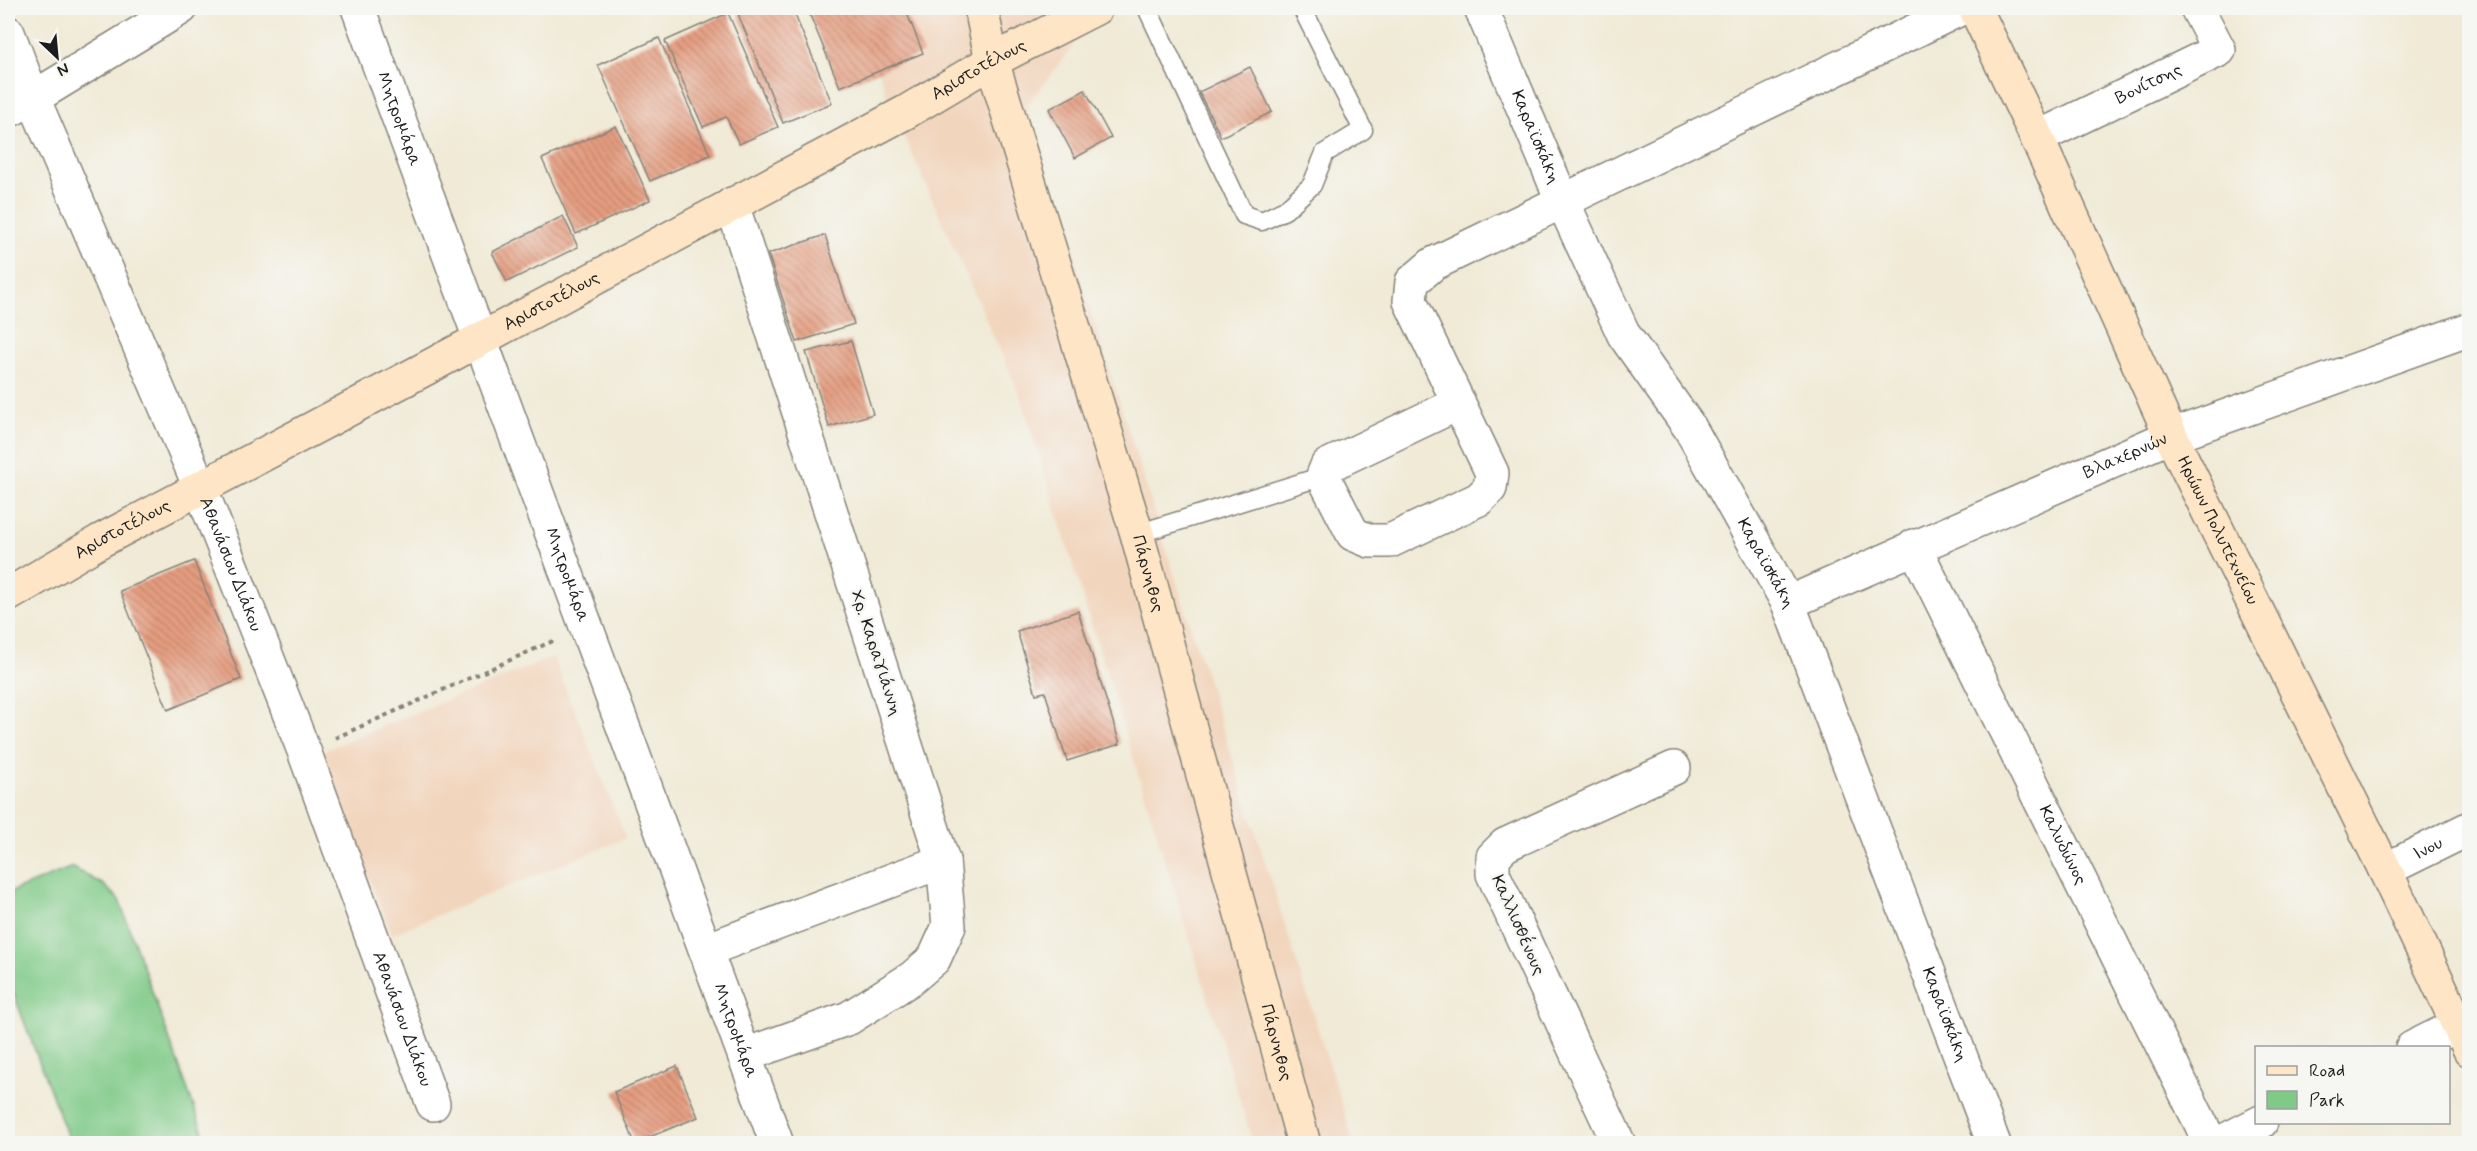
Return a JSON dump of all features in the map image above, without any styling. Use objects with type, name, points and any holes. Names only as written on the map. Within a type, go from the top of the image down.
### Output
[{"type":"main road","name":"Πάρνηθος","points":[[981,8],[992,61],[1137,534],[1304,1143]]},
{"type":"main road","name":"Αριστοτέλους","points":[[10,592],[100,541],[906,112],[992,61],[1096,8]]},
{"type":"main road","name":"Ηρώων Πολυτεχνείου","points":[[1975,8],[2037,138],[2171,436],[2385,870],[2464,1037]]},
{"type":"street","points":[[20,105],[181,8]]},
{"type":"street","name":"Μητρομάρα","points":[[358,8],[777,1143]]},
{"type":"street","name":"Καραϊσκάκη","points":[[1481,8],[1562,200],[1624,335],[1690,428],[1788,603],[1994,1143]]},
{"type":"street","points":[[1459,403],[1327,466],[1323,476],[1353,534],[1370,541],[1390,541],[1479,499],[1490,488],[1492,473],[1459,403],[1410,301],[1412,282],[1433,264],[1962,8]]},
{"type":"street","name":"Βονίτσης","points":[[2037,138],[2219,50],[2197,8]]},
{"type":"street","name":"Αθανάσιου Διάκου","points":[[8,33],[20,105],[200,488],[304,752],[433,1104]]},
{"type":"street","name":"Χρ. Καραγιάννη","points":[[732,204],[943,861],[949,926],[934,958],[912,978],[849,1018],[745,1055]]},
{"type":"street","name":"Βλαχερνών","points":[[1788,603],[1914,546],[2171,436],[2469,329]]},
{"type":"street","name":"Καλυδώνος","points":[[1914,546],[2211,1143]]},
{"type":"street","name":"Καλλισθένους","points":[[1619,1143],[1493,874],[1493,857],[1505,844],[1674,768]]},
{"type":"street","name":"Ινου","points":[[2385,870],[2469,828]]},
{"type":"street","points":[[706,950],[943,861]]},
{"type":"street","points":[[2417,1046],[2464,1037]]},
{"type":"street","points":[[2218,1143],[2257,1124]]},
{"type":"lane","points":[[1147,8],[1244,215],[1262,221],[1285,210],[1312,185],[1325,153],[1363,130],[1302,8]]},
{"type":"lane","points":[[1137,534],[1323,476]]},
{"type":"path","points":[[304,752],[586,626]]},
{"type":"shaded area","points":[[856,8],[1103,8],[1026,106],[1354,1143],[1253,1143],[1020,395],[889,103],[869,39]]},
{"type":"shaded area","points":[[553,657],[626,838],[392,934],[318,753]]},
{"type":"green space","points":[[72,867],[104,885],[119,900],[207,1143],[70,1143],[8,979],[8,893]]},
{"type":"building","points":[[753,8],[792,8],[832,103],[783,123],[738,14]]},
{"type":"building","points":[[807,8],[905,8],[923,53],[840,87]]},
{"type":"building","points":[[728,13],[778,127],[739,144],[726,117],[703,127],[665,41]]},
{"type":"building","points":[[659,38],[710,155],[650,181],[598,65]]},
{"type":"building","points":[[1250,67],[1272,112],[1221,137],[1199,92]]},
{"type":"building","points":[[1085,90],[1111,138],[1075,158],[1049,109]]},
{"type":"building","points":[[616,126],[650,200],[576,234],[542,159]]},
{"type":"building","points":[[563,216],[578,247],[507,282],[492,252]]},
{"type":"building","points":[[825,235],[854,324],[797,342],[768,254]]},
{"type":"building","points":[[851,341],[873,414],[829,427],[806,352]]},
{"type":"building","points":[[194,561],[241,679],[168,710],[120,591]]},
{"type":"building","points":[[1078,611],[1120,744],[1067,761],[1045,692],[1036,694],[1017,631]]},
{"type":"building","points":[[677,1066],[698,1117],[635,1143],[614,1092]]}]
